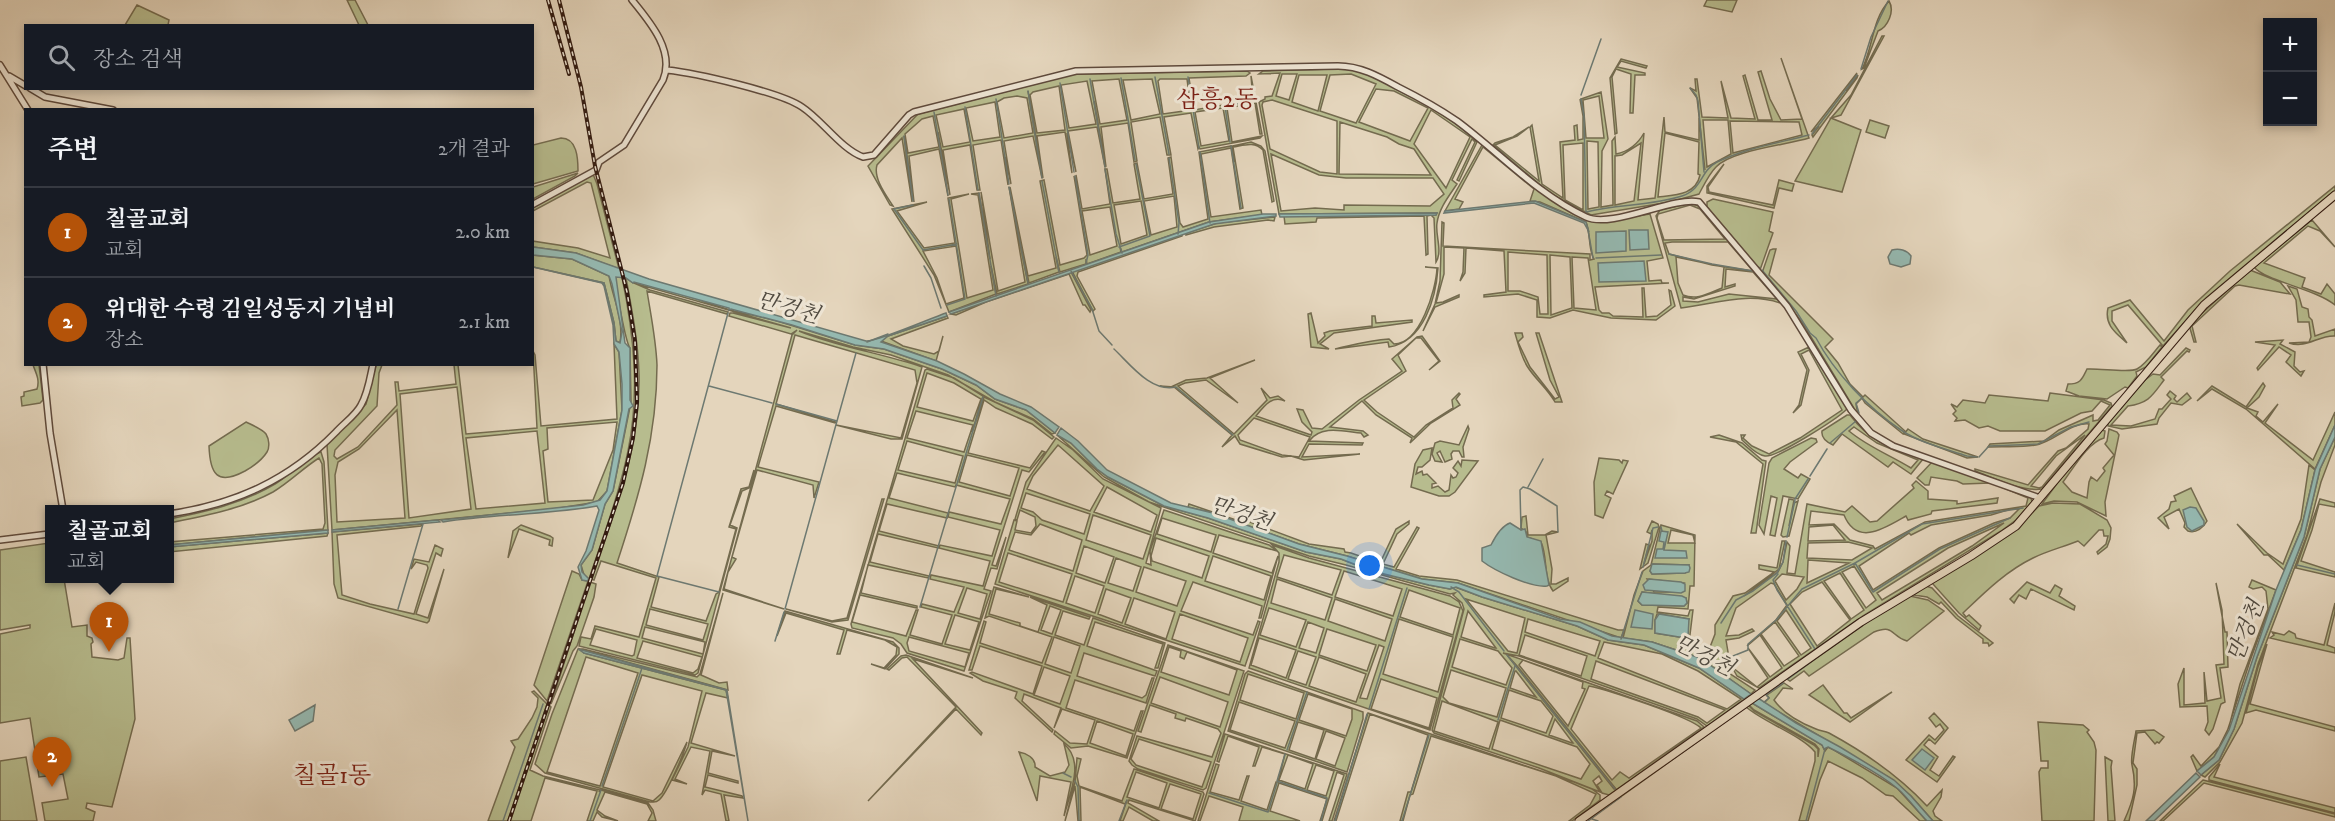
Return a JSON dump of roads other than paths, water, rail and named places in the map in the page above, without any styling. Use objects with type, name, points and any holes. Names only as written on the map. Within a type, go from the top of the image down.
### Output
[{"type":"main road","points":[[1579,821],[1872,615],[2012,529],[2204,305],[2335,195]]},
{"type":"street","points":[[534,204],[596,170],[599,162],[624,145],[667,70],[666,54],[653,28],[632,0]]},
{"type":"street","points":[[0,65],[27,108]]},
{"type":"street","points":[[667,70],[698,75],[774,95],[798,104],[863,157],[874,155],[914,112],[1064,72],[1338,66],[1362,69],[1435,106],[1465,127],[1546,194],[1590,219],[1605,219],[1644,212],[1690,201],[1699,202],[1787,306],[1851,410],[1871,433],[1893,446],[2040,498]]},
{"type":"street","points":[[7,75],[24,85]]},
{"type":"street","points":[[33,90],[45,97],[102,108]]},
{"type":"street","points":[[43,366],[50,433],[62,505]]},
{"type":"street","points":[[174,512],[236,498],[262,488],[286,474],[325,444],[360,407],[366,396],[373,366]]},
{"type":"street","points":[[0,540],[45,534]]},
{"type":"water","points":[[1535,201],[1586,222],[1589,232],[1584,223],[1534,203],[1444,213],[1445,211]]},
{"type":"water","points":[[1437,213],[1436,215],[1280,217],[1279,214]]},
{"type":"water","points":[[1276,214],[1276,216],[1214,224],[951,314],[949,312],[1209,222]]},
{"type":"water","points":[[1629,230],[1648,230],[1649,249],[1630,250]]},
{"type":"water","points":[[1626,231],[1626,251],[1596,253],[1596,232]]},
{"type":"water","points":[[534,247],[576,253],[649,279],[866,341],[892,334],[946,313],[947,316],[888,336],[881,342],[937,361],[1000,394],[1031,407],[1059,427],[1055,433],[1026,410],[995,399],[976,385],[942,369],[884,349],[855,345],[792,325],[729,310],[729,308],[616,277],[625,343],[630,348],[630,400],[633,406],[629,409],[613,491],[605,504],[592,550],[581,565],[582,572],[589,579],[582,580],[578,567],[586,551],[599,510],[597,506],[443,522],[441,520],[583,505],[600,500],[607,491],[622,410],[622,384],[619,352],[614,344],[613,325],[604,286],[602,283],[534,267],[604,283],[614,323],[616,341],[620,343],[622,332],[609,276],[572,259],[534,255]]},
{"type":"water","points":[[1900,249],[1907,252],[1911,256],[1910,264],[1901,267],[1890,264],[1888,257],[1892,250]]},
{"type":"water","points":[[1644,261],[1646,281],[1599,282],[1598,263]]},
{"type":"water","points":[[2335,425],[2335,437],[2320,469],[2304,537],[2257,657],[2234,729],[2219,760],[2201,775],[2197,771],[2214,757],[2229,730],[2276,590],[2301,530],[2315,470]]},
{"type":"water","points":[[1061,428],[1078,441],[1107,470],[1171,503],[1213,513],[1299,544],[1422,579],[1458,583],[1560,619],[1580,622],[1612,636],[1652,642],[1700,658],[1751,694],[1744,699],[1699,668],[1644,645],[1608,640],[1577,626],[1456,587],[1450,589],[1429,585],[1372,571],[1341,559],[1306,552],[1208,518],[1164,506],[1097,469],[1071,443],[1057,435]]},
{"type":"water","points":[[2190,507],[2196,508],[2204,521],[2204,525],[2192,531],[2187,527],[2183,510]]},
{"type":"water","points":[[438,520],[440,522],[332,532],[332,530]]},
{"type":"water","points":[[1510,523],[1521,530],[1525,529],[1527,537],[1541,541],[1549,585],[1540,586],[1523,582],[1482,561],[1482,548],[1491,545],[1501,529]]},
{"type":"water","points":[[328,530],[328,533],[174,547],[174,545]]},
{"type":"water","points":[[1661,531],[1668,532],[1664,550],[1686,551],[1687,558],[1655,558],[1657,549],[1663,549],[1664,542],[1659,541]]},
{"type":"water","points":[[1652,564],[1689,565],[1690,568],[1689,572],[1685,573],[1652,574],[1650,571]]},
{"type":"water","points":[[1649,579],[1681,582],[1685,584],[1685,591],[1681,593],[1645,590],[1643,585]]},
{"type":"water","points":[[1642,592],[1682,596],[1686,598],[1687,603],[1684,606],[1642,605],[1638,601]]},
{"type":"water","points":[[1635,610],[1653,614],[1652,629],[1631,627]]},
{"type":"water","points":[[1659,614],[1689,619],[1688,637],[1655,633],[1655,620]]},
{"type":"water","points":[[578,649],[727,690],[748,821],[726,690],[584,653]]},
{"type":"water","points":[[1758,698],[1894,780],[1933,821],[1927,821],[1902,793],[1882,777],[1828,747],[1824,749],[1822,745],[1752,703]]},
{"type":"water","points":[[315,705],[313,721],[295,731],[289,720]]},
{"type":"water","points":[[1922,749],[1934,758],[1925,770],[1912,760]]},
{"type":"water","points":[[2196,773],[2200,777],[2154,821],[2146,821]]},
{"type":"waterway","points":[[1861,69],[1871,37],[1888,1]]},
{"type":"waterway","points":[[1581,95],[1601,39]]},
{"type":"waterway","points":[[1812,134],[1857,75]]},
{"type":"waterway","points":[[1155,77],[1169,154]]},
{"type":"waterway","points":[[1188,77],[1199,148]]},
{"type":"waterway","points":[[1121,78],[1135,160]]},
{"type":"waterway","points":[[1090,79],[1105,167]]},
{"type":"waterway","points":[[1060,83],[1074,172]]},
{"type":"waterway","points":[[1690,88],[1698,101],[1704,172]]},
{"type":"waterway","points":[[1028,91],[1042,178]]},
{"type":"waterway","points":[[996,99],[1009,184]]},
{"type":"waterway","points":[[1581,99],[1584,116],[1586,212],[1658,202],[1682,196],[1694,189],[1707,170],[1717,162],[1751,149],[1809,135]]},
{"type":"waterway","points":[[1230,142],[1225,106],[1254,101]]},
{"type":"waterway","points":[[965,107],[978,190]]},
{"type":"waterway","points":[[934,112],[948,195]]},
{"type":"waterway","points":[[904,136],[913,201]]},
{"type":"waterway","points":[[1231,146],[1241,208]]},
{"type":"waterway","points":[[1200,152],[1210,223]]},
{"type":"waterway","points":[[1169,158],[1179,223],[1178,234]]},
{"type":"waterway","points":[[1119,247],[1150,236],[1136,164]]},
{"type":"waterway","points":[[1105,169],[1116,234],[1122,253]]},
{"type":"waterway","points":[[1075,176],[1088,255],[1086,263]]},
{"type":"waterway","points":[[1042,181],[1059,272]]},
{"type":"waterway","points":[[1009,187],[1028,283]]},
{"type":"waterway","points":[[979,193],[996,296]]},
{"type":"waterway","points":[[947,305],[965,299],[949,199]]},
{"type":"waterway","points":[[913,205],[894,209],[923,250],[957,244]]},
{"type":"waterway","points":[[1588,230],[1593,258]]},
{"type":"waterway","points":[[1669,254],[1753,271]]},
{"type":"waterway","points":[[1596,258],[1661,255]]},
{"type":"waterway","points":[[924,266],[931,278],[941,308]]},
{"type":"waterway","points":[[1762,270],[1796,311],[1842,377],[1877,412],[1916,439],[1967,456],[1977,457]]},
{"type":"waterway","points":[[1071,271],[1092,309],[1099,331],[1112,345]]},
{"type":"waterway","points":[[719,592],[657,576],[728,313]]},
{"type":"waterway","points":[[867,342],[888,334]]},
{"type":"waterway","points":[[1114,349],[1150,382],[1167,388],[1176,387],[1233,435]]},
{"type":"waterway","points":[[837,421],[856,353]]},
{"type":"waterway","points":[[709,386],[772,403]]},
{"type":"waterway","points":[[920,607],[983,397]]},
{"type":"waterway","points":[[1859,413],[1856,403],[1861,399]]},
{"type":"waterway","points":[[776,404],[837,421],[785,609]]},
{"type":"waterway","points":[[1830,443],[1856,421]]},
{"type":"waterway","points":[[1979,457],[1989,446],[2038,444],[2071,427],[2089,422]]},
{"type":"waterway","points":[[1810,476],[1827,449]]},
{"type":"waterway","points":[[1528,487],[1543,459]]},
{"type":"waterway","points":[[1795,499],[1808,479]]},
{"type":"waterway","points":[[1521,530],[1520,490],[1523,487],[1557,506],[1558,532]]},
{"type":"waterway","points":[[1787,537],[1795,500]]},
{"type":"waterway","name":"만겅천","points":[[1730,660],[1733,656],[1748,650],[1748,644],[1776,620],[1802,589],[1855,563],[1922,524],[2023,508]]},
{"type":"waterway","points":[[1855,563],[1873,592],[1940,549],[2010,518]]},
{"type":"waterway","points":[[398,609],[423,524]]},
{"type":"waterway","points":[[1643,567],[1653,528],[1658,527]]},
{"type":"waterway","points":[[1661,527],[1662,531]]},
{"type":"waterway","points":[[1721,623],[1736,600],[1753,591],[1777,573],[1783,562],[1786,541]]},
{"type":"waterway","points":[[2297,565],[2335,574]]},
{"type":"waterway","points":[[1621,639],[1642,572]]},
{"type":"waterway","points":[[1778,574],[1773,580],[1777,590],[1815,649]]},
{"type":"waterway","points":[[1451,587],[1459,592],[1504,651]]},
{"type":"waterway","points":[[1369,709],[1407,588]]},
{"type":"waterway","points":[[775,641],[784,612]]},
{"type":"waterway","points":[[1507,655],[1615,789]]},
{"type":"waterway","points":[[1788,679],[1819,656]]},
{"type":"waterway","points":[[1498,720],[1515,666]]},
{"type":"waterway","points":[[602,786],[642,668]]},
{"type":"waterway","points":[[1764,702],[1769,698],[1766,695],[1783,683]]},
{"type":"waterway","points":[[1287,750],[1307,692]]},
{"type":"waterway","points":[[503,821],[543,704]]},
{"type":"waterway","points":[[1673,759],[1746,707]]},
{"type":"waterway","points":[[1335,821],[1367,714]]},
{"type":"waterway","points":[[1402,821],[1429,735]]},
{"type":"waterway","points":[[1806,821],[1825,749]]},
{"type":"waterway","points":[[1285,754],[1277,781],[1327,798],[1321,821]]},
{"type":"waterway","points":[[1063,773],[1071,777]]},
{"type":"waterway","points":[[1620,796],[1652,773]]},
{"type":"waterway","points":[[1075,781],[1078,787],[1079,821]]},
{"type":"waterway","points":[[1209,793],[1268,812],[1277,783]]},
{"type":"waterway","points":[[590,821],[601,790]]},
{"type":"waterway","points":[[1588,821],[1621,797]]},
{"type":"waterway","points":[[1119,821],[1127,800]]},
{"type":"waterway","points":[[1592,819],[1598,821]]},
{"type":"railway","points":[[548,0],[569,74]]},
{"type":"railway","points":[[509,821],[623,483],[633,438],[637,402],[635,341],[627,292],[595,166],[581,87],[559,0]]},
{"type":"place","name":"칠골교회","points":[[109,652]]},
{"type":"place","name":"위대한 수령 김일성동지 기념비","points":[[52,787]]},
{"type":"district","name":"삼흥2동","points":[[1217,100]]},
{"type":"district","name":"칠골1동","points":[[332,776]]}]
